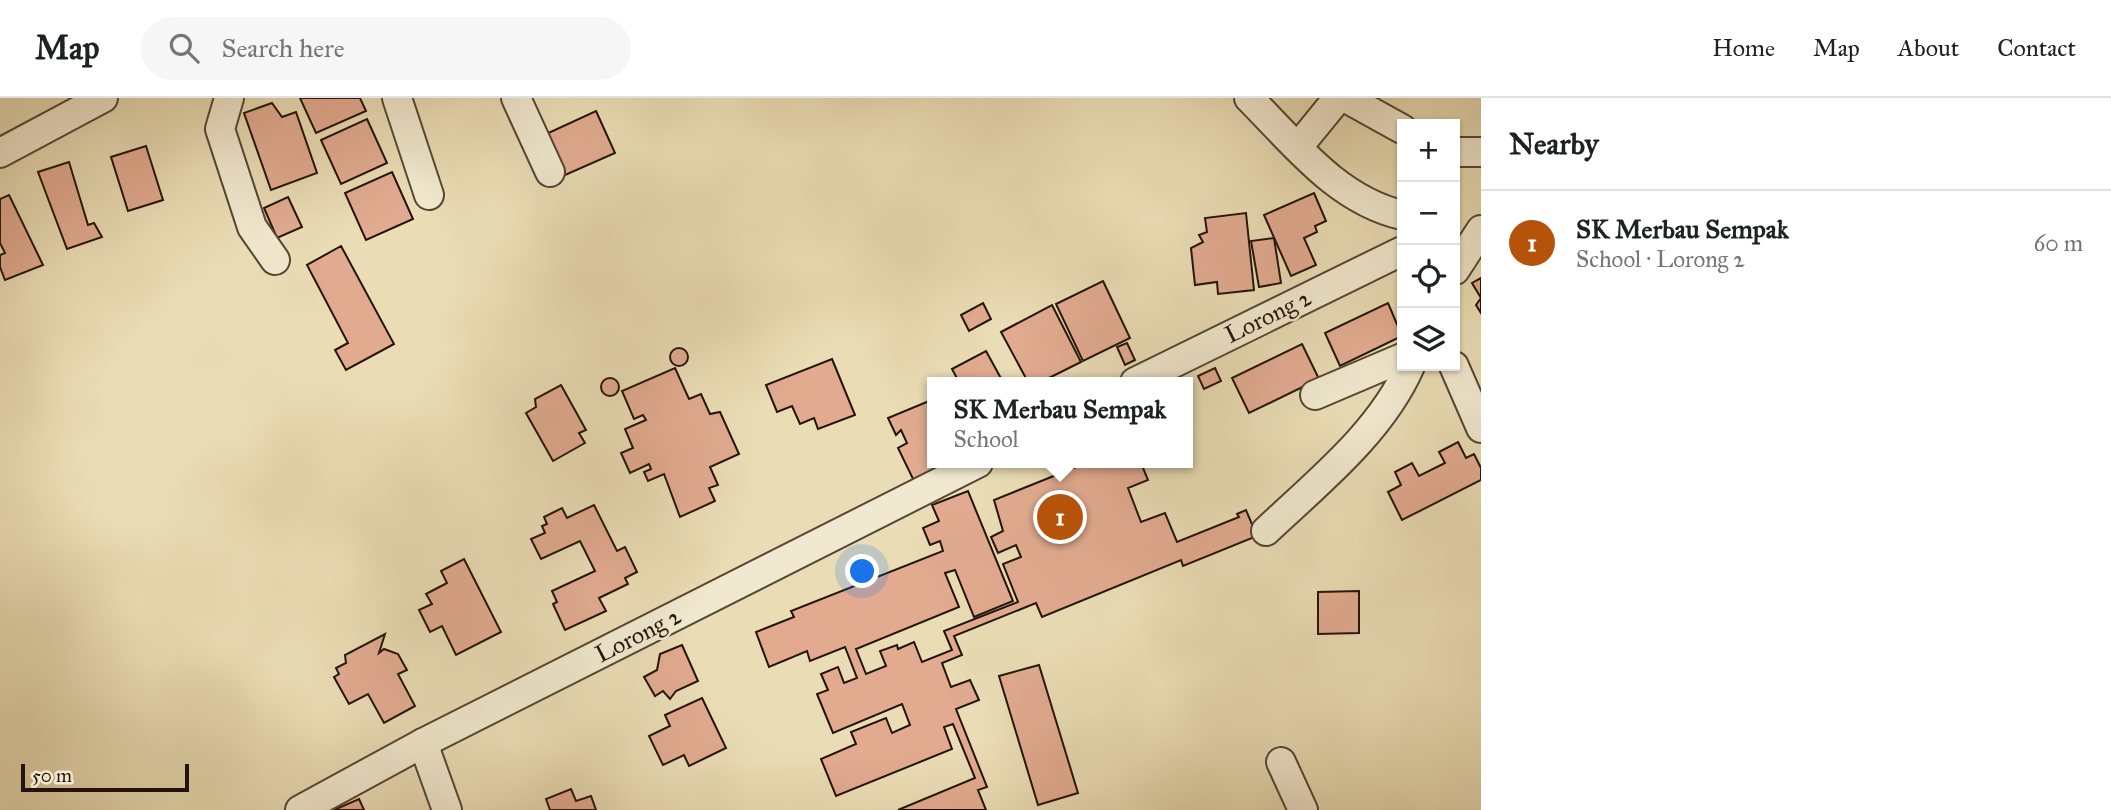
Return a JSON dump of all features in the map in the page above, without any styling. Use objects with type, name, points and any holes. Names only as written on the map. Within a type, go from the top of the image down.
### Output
[{"type":"street","points":[[0,153],[103,98]]},
{"type":"street","points":[[229,98],[219,128],[252,227],[275,260]]},
{"type":"street","points":[[397,98],[429,195]]},
{"type":"street","points":[[516,98],[550,172]]},
{"type":"street","points":[[1249,98],[1349,193],[1380,209],[1397,214]]},
{"type":"street","points":[[1298,147],[1338,98]]},
{"type":"street","points":[[1346,98],[1397,126]]},
{"type":"street","points":[[1460,152],[1481,152]]},
{"type":"street","points":[[1460,225],[1481,219]]},
{"type":"street","points":[[1460,263],[1481,230]]},
{"type":"street","name":"Lorong 2","points":[[1145,377],[1397,253]]},
{"type":"street","points":[[1315,395],[1397,360]]},
{"type":"street","points":[[1266,531],[1348,453],[1400,388],[1408,371]]},
{"type":"street","points":[[1456,371],[1480,422]]},
{"type":"street","name":"Lorong 2","points":[[300,810],[423,743],[968,468]]},
{"type":"street","points":[[423,743],[447,810]]},
{"type":"street","points":[[1281,762],[1303,810]]},
{"type":"building","points":[[300,98],[360,98],[366,111],[316,133]]},
{"type":"building","points":[[272,103],[282,117],[296,112],[317,173],[271,190],[244,113]]},
{"type":"building","points":[[596,111],[615,153],[563,176],[544,135]]},
{"type":"building","points":[[367,119],[387,163],[341,184],[321,140]]},
{"type":"building","points":[[146,146],[163,200],[128,211],[111,157]]},
{"type":"building","points":[[69,162],[88,225],[94,223],[102,237],[67,249],[38,172]]},
{"type":"building","points":[[392,172],[413,219],[366,240],[345,193]]},
{"type":"building","points":[[1314,193],[1326,221],[1315,226],[1317,232],[1304,238],[1316,265],[1291,276],[1264,215]]},
{"type":"building","points":[[9,195],[43,265],[5,280],[0,267],[0,255],[5,253],[0,243],[0,199]]},
{"type":"building","points":[[288,197],[302,227],[277,238],[264,208]]},
{"type":"building","points":[[1246,213],[1254,290],[1218,294],[1217,282],[1195,285],[1191,248],[1203,242],[1199,235],[1207,232],[1205,218]]},
{"type":"building","points":[[1274,238],[1281,283],[1259,287],[1251,241]]},
{"type":"building","points":[[341,246],[394,344],[346,370],[335,350],[348,343],[307,265]]},
{"type":"building","points":[[1481,278],[1481,298],[1472,283]]},
{"type":"building","points":[[1103,281],[1130,338],[1083,361],[1056,304]]},
{"type":"building","points":[[1481,298],[1481,313],[1476,305]]},
{"type":"building","points":[[983,303],[991,319],[969,331],[961,315]]},
{"type":"building","points":[[1388,303],[1397,324],[1397,338],[1340,366],[1325,333]]},
{"type":"building","points":[[1052,305],[1081,362],[1051,377],[1025,377],[1001,332]]},
{"type":"building","points":[[1127,343],[1135,360],[1125,365],[1117,347]]},
{"type":"building","points":[[1302,344],[1319,379],[1249,413],[1232,378]]},
{"type":"building","points":[[679,348],[685,351],[688,357],[685,363],[679,366],[673,363],[670,357],[673,351]]},
{"type":"building","points":[[986,351],[1000,377],[956,377],[952,369]]},
{"type":"building","points":[[832,359],[855,415],[818,429],[814,418],[800,424],[792,406],[777,412],[766,385]]},
{"type":"building","points":[[675,368],[689,399],[701,394],[710,414],[720,412],[739,454],[710,467],[718,485],[709,488],[715,501],[680,517],[664,474],[648,481],[644,472],[651,469],[649,464],[630,473],[621,453],[633,448],[625,429],[646,420],[643,415],[634,419],[622,391]]},
{"type":"building","points":[[1215,368],[1221,381],[1204,389],[1198,376]]},
{"type":"building","points":[[610,378],[616,381],[619,387],[616,393],[610,396],[604,393],[601,387],[604,381]]},
{"type":"building","points":[[561,385],[586,430],[579,433],[585,443],[553,461],[526,413],[536,407],[535,399]]},
{"type":"building","points":[[927,402],[927,468],[940,468],[914,481],[898,448],[907,443],[901,430],[896,435],[888,418]]},
{"type":"building","points":[[1458,442],[1466,458],[1474,454],[1481,468],[1481,480],[1402,520],[1388,492],[1401,485],[1395,472],[1412,463],[1419,476],[1445,463],[1439,452]]},
{"type":"building","points":[[1074,468],[1143,468],[1148,480],[1128,488],[1141,522],[1165,513],[1177,542],[1239,517],[1237,514],[1246,510],[1257,536],[1183,566],[1181,560],[1042,617],[1036,603],[954,636],[962,655],[942,663],[951,687],[970,680],[979,700],[956,709],[987,787],[978,790],[986,810],[898,810],[975,778],[953,724],[944,727],[952,749],[836,796],[821,759],[856,744],[851,732],[886,718],[892,733],[910,725],[902,704],[833,733],[817,694],[828,690],[821,674],[838,667],[844,683],[857,678],[845,647],[810,661],[807,651],[769,667],[756,632],[794,617],[791,611],[943,551],[940,541],[930,545],[923,528],[939,521],[932,505],[968,491],[1013,601],[974,617],[955,570],[945,573],[959,607],[856,649],[866,674],[886,666],[880,651],[897,645],[898,649],[914,642],[922,662],[952,650],[944,631],[1018,602],[1003,564],[1021,557],[1016,545],[998,553],[991,537],[1003,531],[994,500]]},
{"type":"building","points":[[594,505],[617,551],[625,547],[637,572],[625,578],[628,584],[599,598],[606,611],[565,630],[553,604],[557,602],[552,591],[595,571],[580,541],[541,559],[531,539],[545,533],[542,526],[547,524],[544,517],[562,508],[567,518]]},
{"type":"building","points":[[464,559],[501,632],[456,655],[442,626],[430,632],[419,610],[432,604],[426,594],[447,583],[441,571]]},
{"type":"building","points":[[1359,591],[1359,633],[1318,634],[1318,592]]},
{"type":"building","points":[[385,634],[379,653],[384,649],[398,654],[407,670],[398,674],[415,706],[384,723],[368,694],[349,704],[334,677],[339,674],[336,668],[346,663],[345,655]]},
{"type":"building","points":[[682,645],[698,681],[676,691],[670,699],[663,691],[655,696],[644,677],[657,670],[660,654]]},
{"type":"building","points":[[1039,665],[1078,793],[1038,805],[999,676]]},
{"type":"building","points":[[702,698],[726,748],[689,766],[684,755],[663,765],[649,736],[670,726],[665,715]]},
{"type":"building","points":[[571,789],[576,801],[591,796],[596,810],[550,810],[546,799]]},
{"type":"building","points":[[359,799],[364,810],[334,810]]},
{"type":"place","name":"SK Merbau Sempak","points":[[1060,517]]}]
